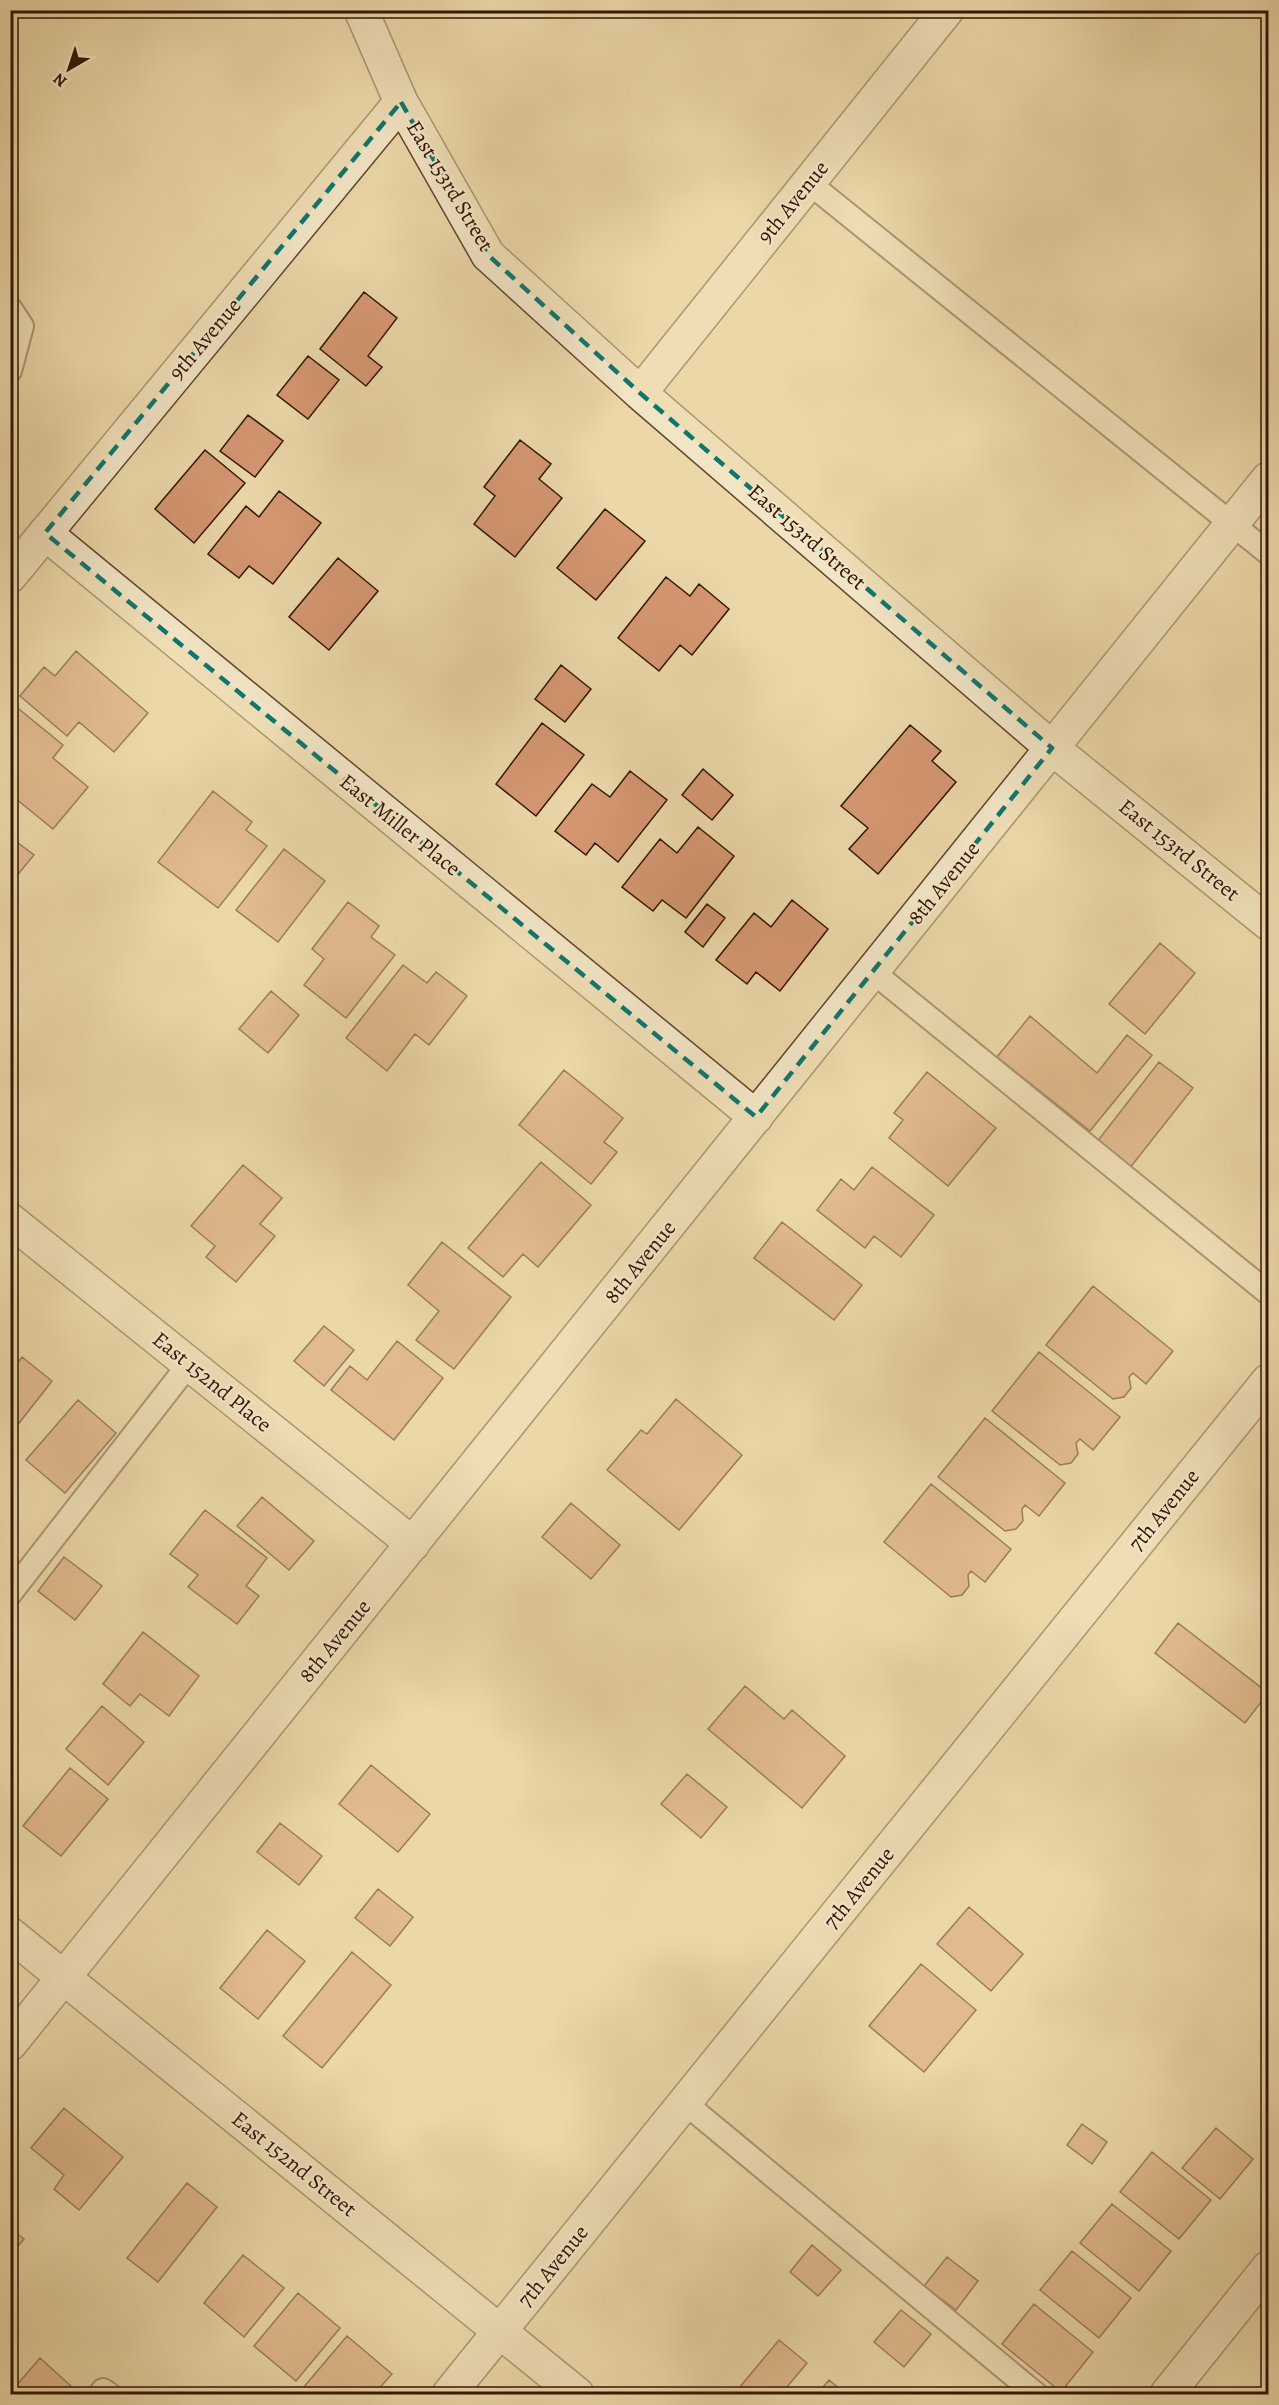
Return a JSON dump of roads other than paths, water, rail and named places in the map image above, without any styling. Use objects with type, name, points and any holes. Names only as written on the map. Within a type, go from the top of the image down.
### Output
[{"type":"street","name":"East 153rd Street","points":[[361,10],[400,102],[488,255],[640,393],[1052,748],[1269,923]]},
{"type":"street","name":"9th Avenue","points":[[640,393],[947,10]]},
{"type":"street","name":"9th Avenue","points":[[10,576],[400,102]]},
{"type":"street","name":"8th Avenue","points":[[10,2044],[1269,479]]},
{"type":"street","name":"East Miller Place","points":[[45,533],[756,1117]]},
{"type":"street","name":"East 152nd Place","points":[[10,1220],[413,1544]]},
{"type":"street","name":"7th Avenue","points":[[448,2394],[1269,1381]]},
{"type":"street","name":"East 152nd Street","points":[[10,1934],[577,2394]]},
{"type":"street","points":[[1167,2394],[1269,2268]]},
{"type":"lane","points":[[809,183],[1269,553]]},
{"type":"lane","points":[[10,308],[22,326],[10,371]]},
{"type":"lane","points":[[873,972],[1269,1293]]},
{"type":"lane","points":[[10,1594],[189,1364]]},
{"type":"lane","points":[[685,2103],[1036,2394]]},
{"type":"lane","points":[[100,2394],[103,2390],[109,2394]]}]
